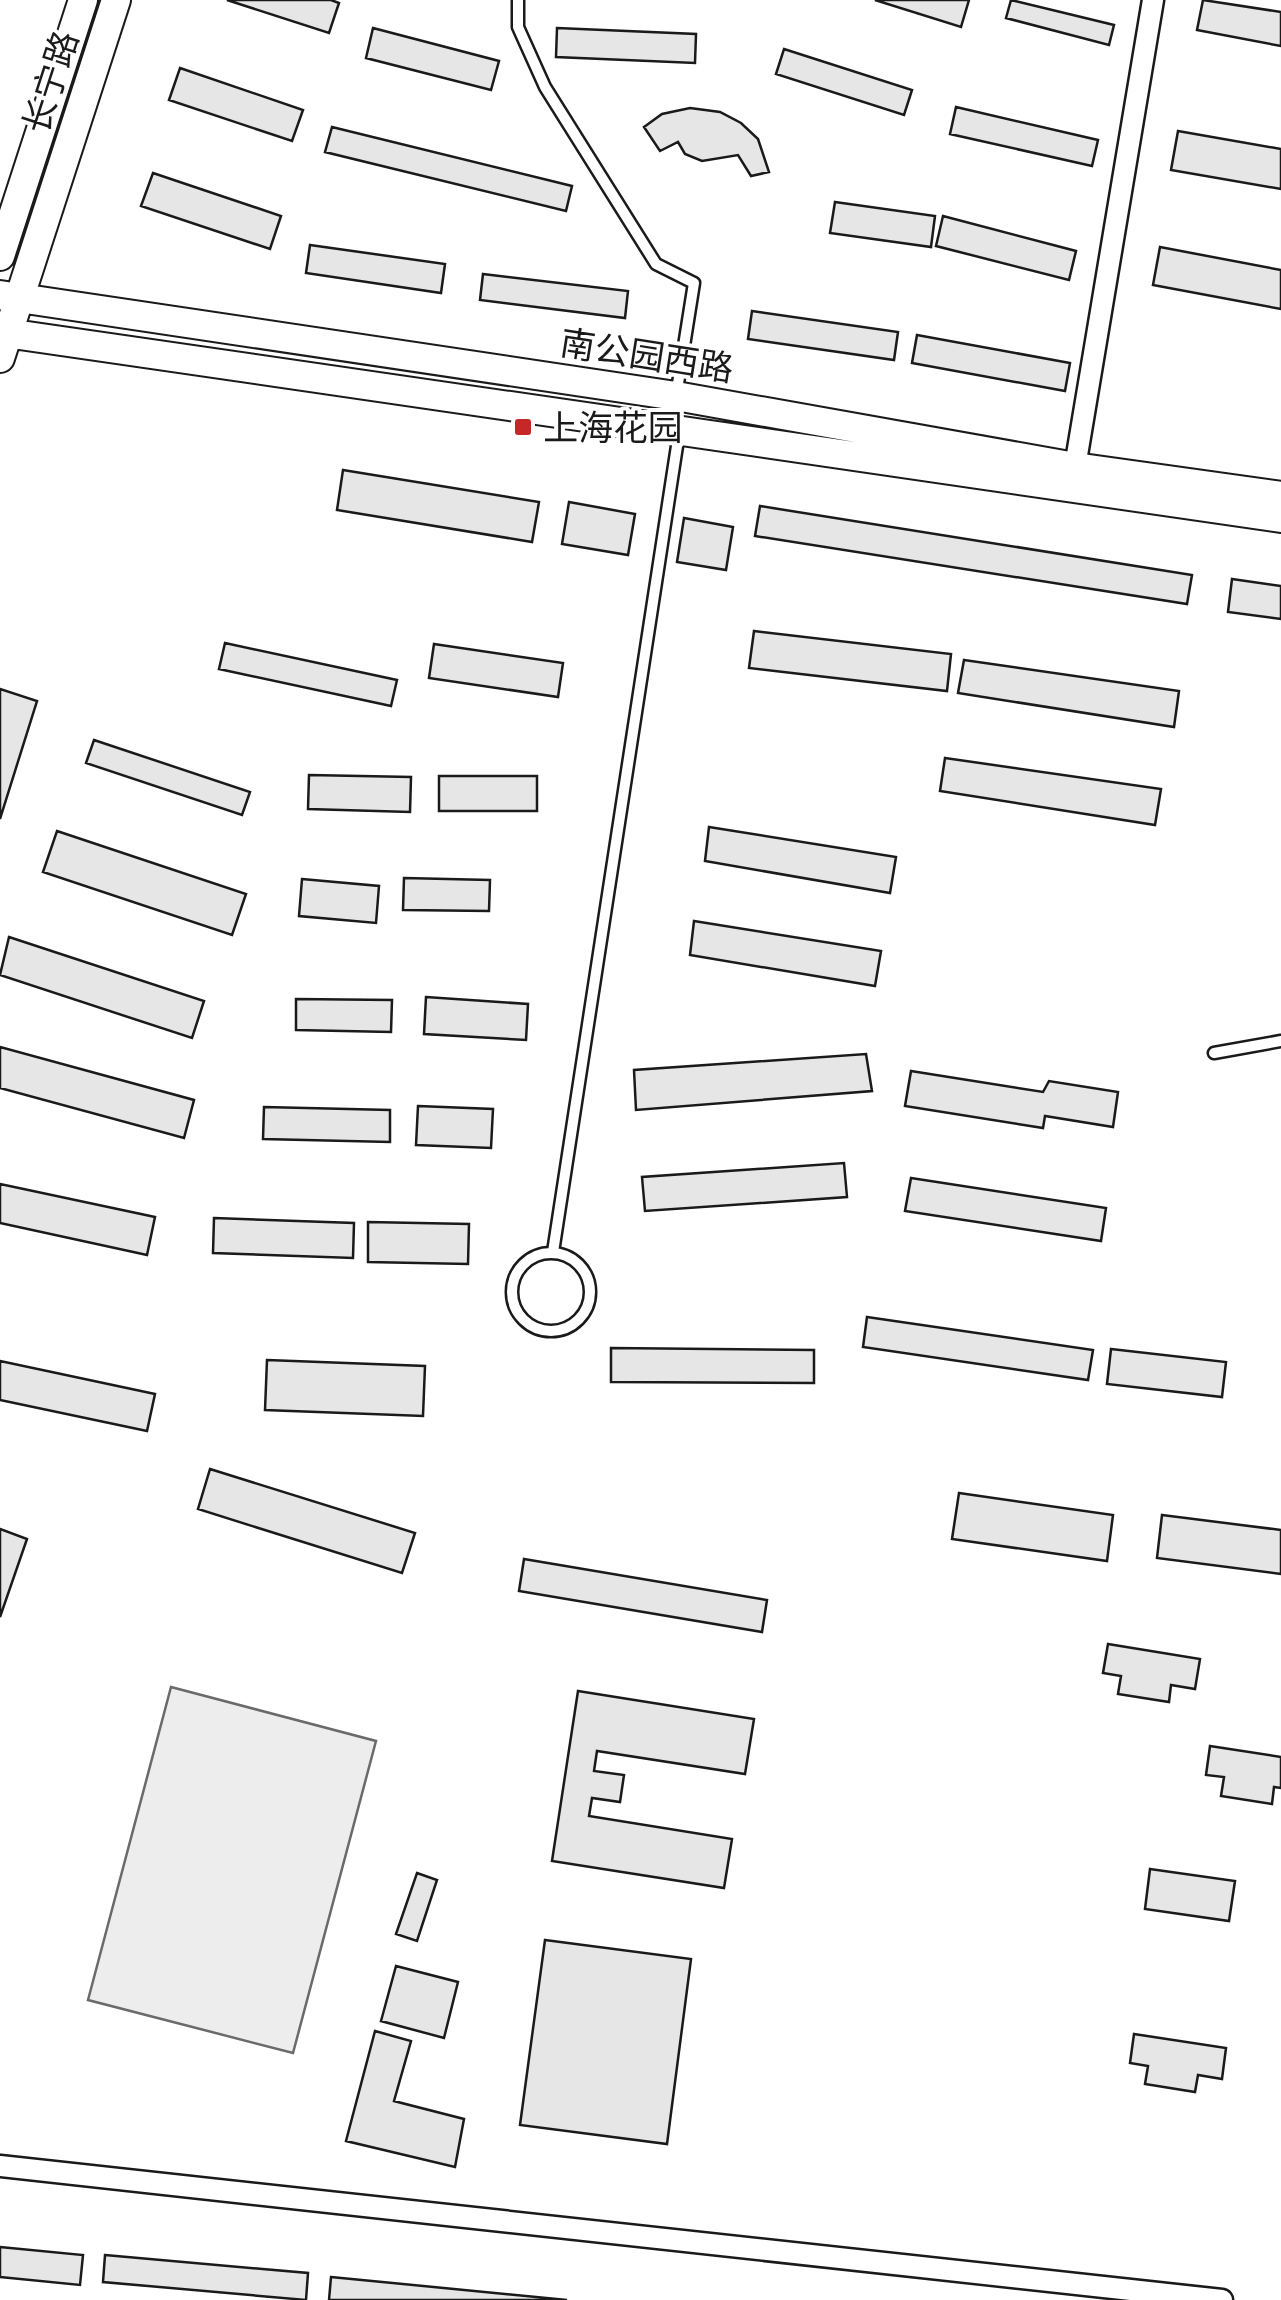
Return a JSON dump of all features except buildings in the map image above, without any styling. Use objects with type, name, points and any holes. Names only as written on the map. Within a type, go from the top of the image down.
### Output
[{"type":"main road","name":"长宁路","points":[[0,256],[83,0]]},
{"type":"main road","name":"长宁路","points":[[3,341],[10,296],[116,0]]},
{"type":"main road","name":"南公园西路","points":[[10,296],[676,396],[1074,466],[1281,496]]},
{"type":"main road","name":"南公园西路","points":[[3,341],[680,428],[1281,518]]},
{"type":"street","points":[[1074,466],[1154,0]]},
{"type":"street","points":[[0,2166],[1222,2300]]},
{"type":"lane","points":[[518,0],[518,27],[546,87],[656,264],[694,283],[676,396]]},
{"type":"lane","points":[[553,1252],[680,428]]},
{"type":"lane","points":[[1214,1054],[1281,1041]]},
{"type":"lane","points":[[553,1252],[582,1265],[592,1294],[578,1323],[549,1333],[521,1320],[510,1290],[524,1262],[553,1252]]},
{"type":"shaded area","points":[[171,1687],[376,1741],[293,2053],[88,2000]]},
{"type":"place","name":"上海花园","points":[[523,427]]}]
